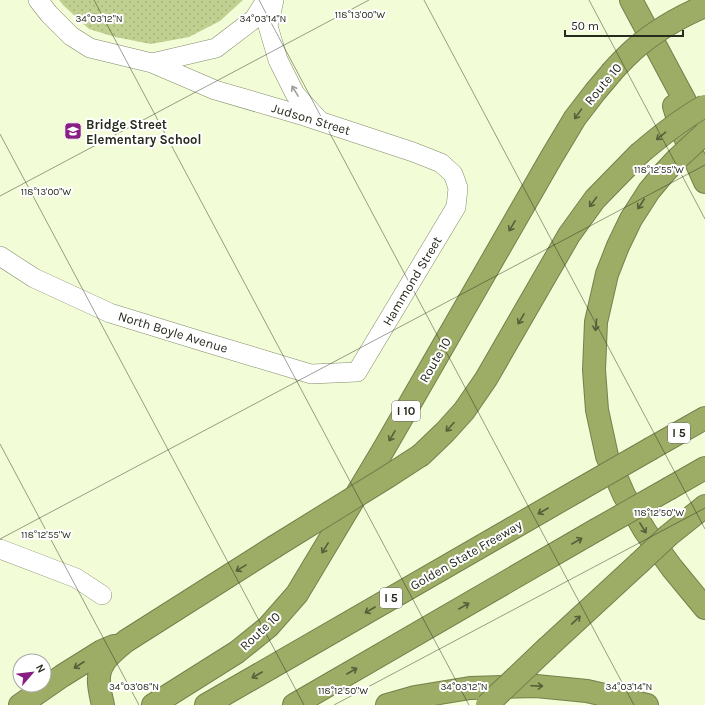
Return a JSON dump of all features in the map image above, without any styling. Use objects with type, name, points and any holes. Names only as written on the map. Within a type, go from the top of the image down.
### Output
[{"type":"highway","points":[[631,0],[705,139]]},
{"type":"highway","points":[[700,0],[705,9]]},
{"type":"highway","name":"Route 10","points":[[153,705],[237,652],[268,627],[297,594],[386,447],[571,125],[594,92],[627,56],[644,41],[675,21],[705,6]]},
{"type":"highway","points":[[657,49],[680,126],[705,182]]},
{"type":"highway","points":[[103,705],[98,676],[104,661],[126,641],[421,455],[445,432],[464,411],[486,379],[570,235],[595,199],[639,154],[673,126],[705,106]]},
{"type":"highway","points":[[705,133],[677,159],[649,191],[631,219],[618,246],[607,274],[596,322],[594,370],[597,410],[607,456],[624,495],[645,532],[705,608]]},
{"type":"highway","name":"Golden State Freeway","points":[[206,705],[705,418]]},
{"type":"highway","points":[[294,705],[705,468]]},
{"type":"highway","points":[[488,705],[548,647],[669,535],[705,506]]},
{"type":"highway","points":[[20,705],[102,651],[126,641]]},
{"type":"highway","points":[[388,705],[415,697],[470,688],[536,686],[587,691],[647,705]]},
{"type":"street","name":"Judson Street","points":[[38,0],[49,14],[71,36],[90,48],[152,63],[215,90],[320,121],[413,152],[440,163],[453,174],[458,188]]},
{"type":"street","points":[[152,63],[216,48],[254,20],[266,0]]},
{"type":"street","points":[[274,0],[268,26],[278,60],[295,94],[320,121]]},
{"type":"street","name":"Hammond Street","points":[[357,372],[456,207],[458,188]]},
{"type":"street","name":"North Boyle Avenue","points":[[0,256],[34,278],[110,313],[311,374],[357,372]]},
{"type":"street","points":[[0,549],[76,578],[102,595]]},
{"type":"green space","points":[[59,0],[243,0],[220,21],[189,37],[151,44],[115,37],[89,29]]},
{"type":"place","name":"Bridge Street Elementary School","points":[[73,131]]}]
